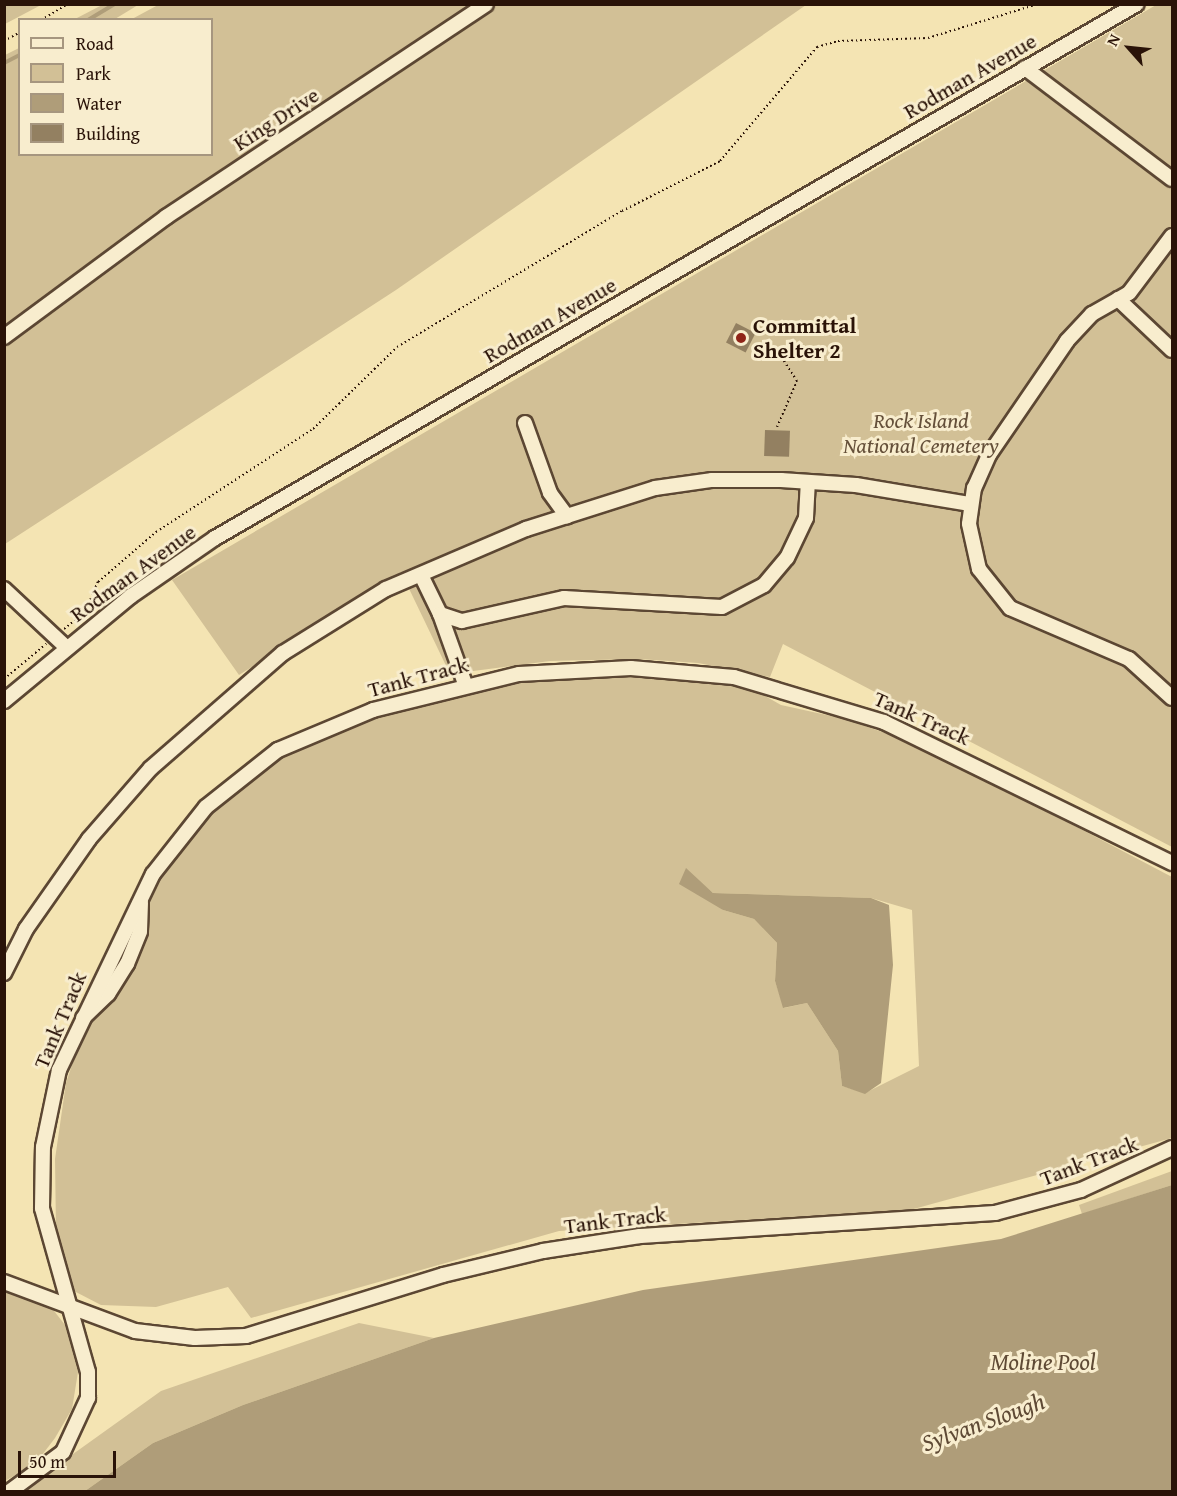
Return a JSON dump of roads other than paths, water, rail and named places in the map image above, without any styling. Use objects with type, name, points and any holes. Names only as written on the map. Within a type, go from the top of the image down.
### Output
[{"type":"street","name":"King Drive","points":[[4,337],[166,217],[486,4]]},
{"type":"street","name":"Rodman Avenue","points":[[4,701],[67,648],[215,538],[1137,4]]},
{"type":"street","points":[[1025,68],[1173,179]]},
{"type":"street","points":[[1173,237],[1140,282],[1118,299],[1092,314],[1067,341],[989,455],[970,504],[970,540],[979,568],[1010,608],[1129,659],[1173,698]]},
{"type":"street","points":[[1118,299],[1173,350]]},
{"type":"street","points":[[525,423],[550,493],[567,516]]},
{"type":"street","points":[[4,973],[26,929],[89,840],[151,768],[283,653],[386,589],[567,516],[655,488],[712,480],[808,482],[970,504]]},
{"type":"street","points":[[440,614],[462,621],[564,598],[702,608],[739,601],[764,585],[795,546],[806,518],[808,482]]},
{"type":"street","points":[[421,575],[440,614],[465,684]]},
{"type":"street","points":[[4,589],[67,648]]},
{"type":"street","name":"Tank Track","points":[[9,1491],[63,1452],[85,1409],[88,1372],[47,1240],[43,1147],[59,1070],[78,1024],[141,898],[206,807],[278,750],[341,720],[465,684],[576,669],[631,668],[776,686],[884,722],[1173,863]]},
{"type":"street","name":"Tank Track","points":[[4,1282],[144,1332],[246,1336],[443,1275],[543,1251],[640,1236],[995,1213],[1081,1190],[1173,1148]]},
{"type":"water","points":[[686,868],[713,893],[871,898],[889,905],[893,965],[881,1083],[865,1094],[842,1086],[838,1051],[807,1003],[783,1008],[775,981],[777,943],[754,919],[723,910],[679,884]]},
{"type":"water","name":"Moline Pool","points":[[1172,1185],[1172,1491],[85,1491],[153,1443],[243,1405],[434,1338],[643,1290],[1001,1239]]},
{"type":"waterway","points":[[91,18],[115,4]]},
{"type":"waterway","points":[[4,63],[18,56]]},
{"type":"place","name":"Committal Shelter 2","points":[[741,338]]},
{"type":"park label","name":"Rock Island National Cemetery","points":[[921,432]]},
{"type":"water label","name":"Sylvan Slough","points":[[983,1422]]}]
